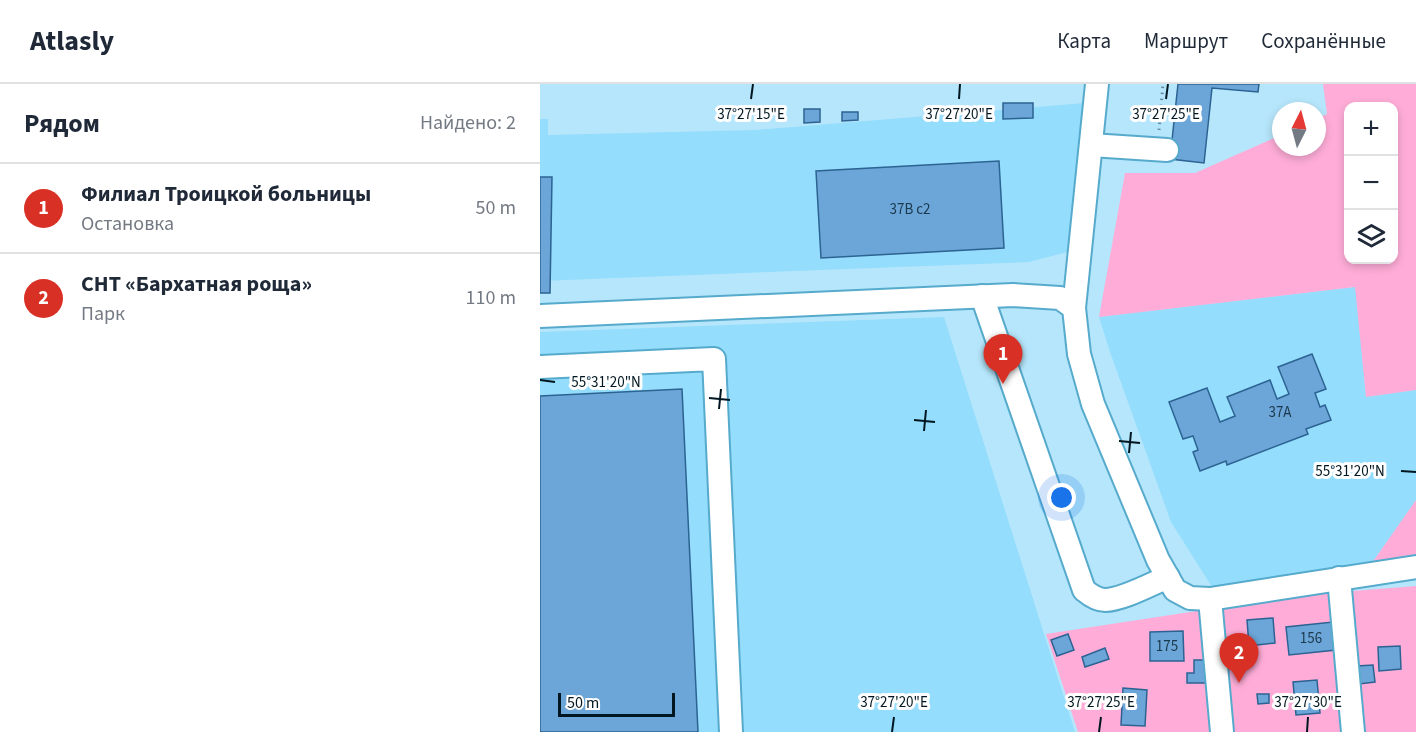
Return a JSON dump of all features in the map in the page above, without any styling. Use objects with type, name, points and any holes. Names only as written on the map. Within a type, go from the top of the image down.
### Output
[{"type":"lane","points":[[1097,84],[1074,308],[1079,354],[1093,404],[1158,560],[1175,590],[1190,598],[1210,599],[1416,567]]},
{"type":"lane","points":[[1091,145],[1163,140]]},
{"type":"lane","points":[[540,315],[1013,295],[1060,298],[1074,308]]},
{"type":"lane","points":[[982,296],[1084,590],[1092,597],[1105,600],[1120,597],[1168,578]]},
{"type":"lane","points":[[540,367],[714,359],[731,732]]},
{"type":"lane","points":[[1339,578],[1353,732]]},
{"type":"lane","points":[[1210,599],[1222,732]]},
{"type":"path","points":[[1163,84],[1163,140]]},
{"type":"shaded area","points":[[1323,84],[1416,84],[1416,390],[1366,397],[1355,287],[1099,317],[1125,173],[1195,173],[1272,139],[1272,156],[1326,156]]},
{"type":"shaded area","points":[[1085,103],[1075,250],[1029,262],[540,281],[540,119],[548,119],[548,135],[756,130]]},
{"type":"shaded area","points":[[1356,287],[1366,397],[1416,390],[1416,500],[1372,563],[1212,587],[1171,522],[1099,317]]},
{"type":"shaded area","points":[[944,317],[1075,732],[540,732],[540,332]]},
{"type":"shaded area","points":[[1416,500],[1416,555],[1372,563]]},
{"type":"shaded area","points":[[1416,586],[1416,732],[1078,732],[1046,634],[1301,595]]},
{"type":"building","points":[[1178,84],[1259,84],[1258,92],[1212,88],[1204,163],[1170,159]]},
{"type":"building","points":[[1003,103],[1033,103],[1033,118],[1003,119]]},
{"type":"building","points":[[804,109],[820,109],[820,122],[804,123]]},
{"type":"building","points":[[842,112],[858,112],[858,120],[842,121]]},
{"type":"building","points":[[999,161],[1004,248],[821,258],[816,171]]},
{"type":"building","points":[[540,177],[552,177],[550,293],[540,293]]},
{"type":"building","points":[[1312,354],[1326,389],[1315,393],[1320,407],[1325,405],[1331,420],[1306,429],[1308,434],[1227,465],[1226,461],[1200,471],[1193,452],[1198,450],[1193,436],[1183,439],[1169,402],[1207,388],[1220,422],[1235,416],[1227,397],[1270,380],[1277,399],[1289,394],[1278,367]]},
{"type":"building","points":[[682,389],[698,732],[540,732],[540,396]]},
{"type":"building","points":[[1273,618],[1275,643],[1249,646],[1247,620]]},
{"type":"building","points":[[1333,622],[1336,650],[1289,655],[1286,627]]},
{"type":"building","points":[[1183,631],[1184,661],[1150,661],[1150,632]]},
{"type":"building","points":[[1068,634],[1074,650],[1057,656],[1051,640]]},
{"type":"building","points":[[1400,646],[1401,669],[1379,671],[1378,647]]},
{"type":"building","points":[[1105,648],[1109,659],[1085,667],[1082,657]]},
{"type":"building","points":[[1194,660],[1207,660],[1206,683],[1187,683],[1187,673],[1194,673]]},
{"type":"building","points":[[1373,665],[1375,682],[1359,684],[1357,666]]},
{"type":"building","points":[[1317,680],[1320,713],[1296,715],[1293,682]]},
{"type":"building","points":[[1123,688],[1147,690],[1145,726],[1121,725]]},
{"type":"building","points":[[1257,694],[1269,694],[1269,703],[1258,704]]},
{"type":"place","name":"Филиал Троицкой больницы","points":[[1003,384]]},
{"type":"place","name":"СНТ «Бархатная роща»","points":[[1239,683]]}]
